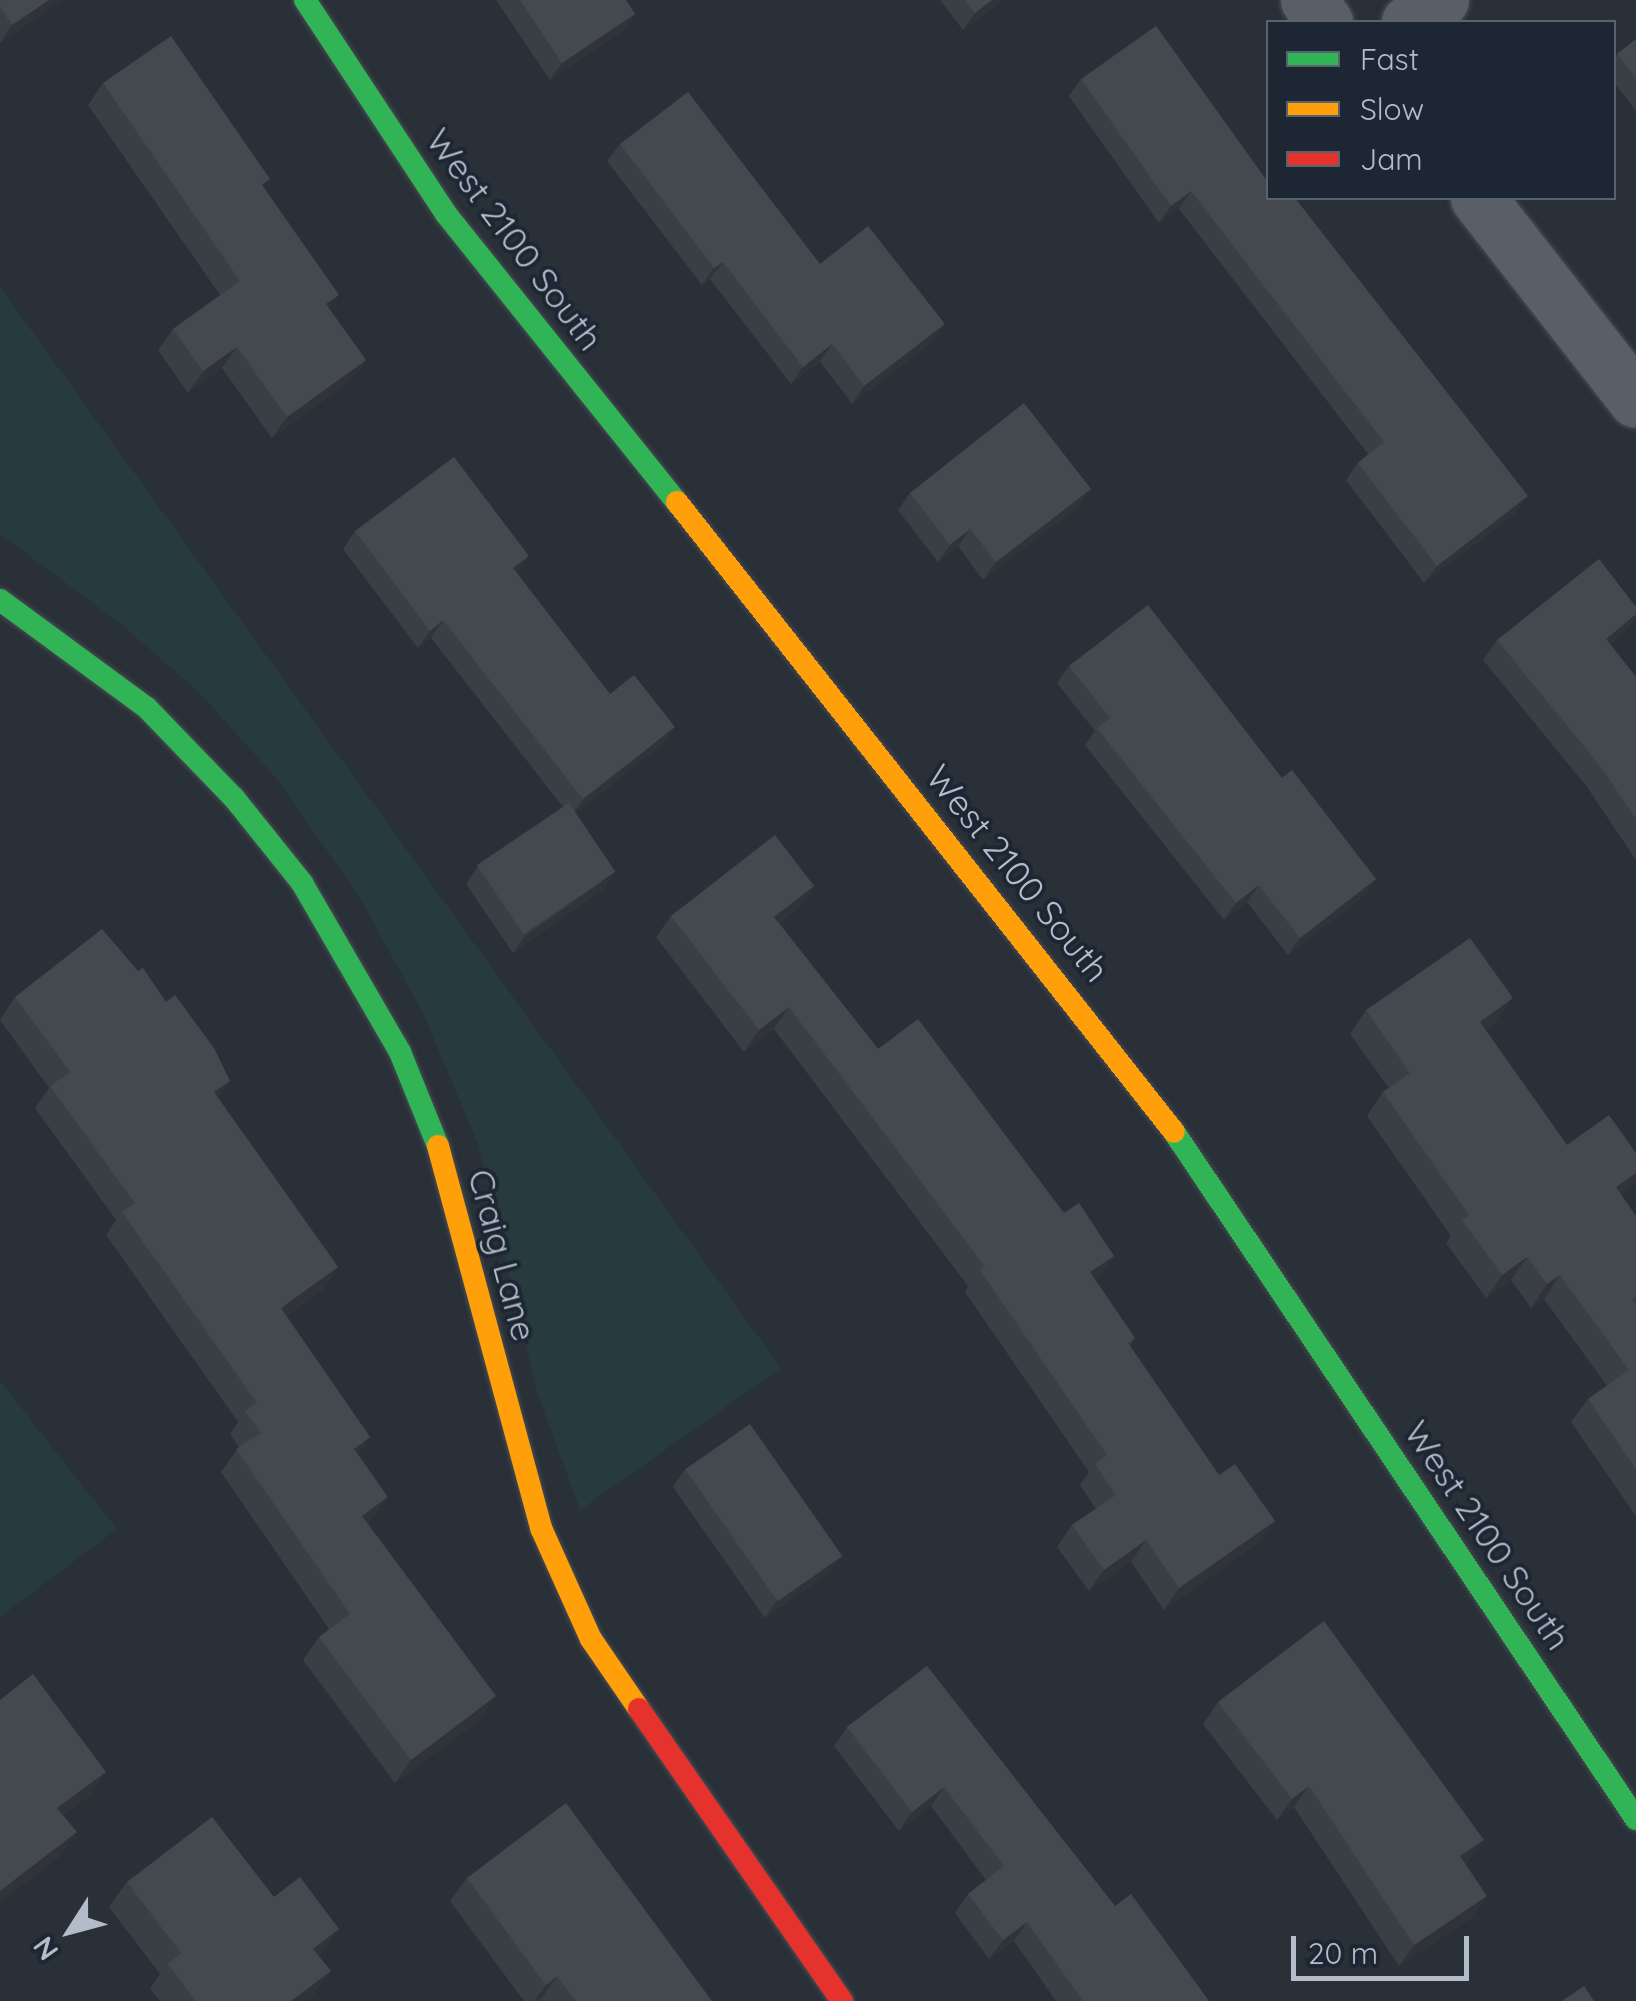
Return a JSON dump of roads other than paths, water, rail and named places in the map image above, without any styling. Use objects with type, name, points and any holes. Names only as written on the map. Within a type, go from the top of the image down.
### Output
[{"type":"street","name":"West 2100 South","points":[[305,0],[446,214],[1145,1088],[1636,1818]]},
{"type":"street","points":[[1308,0],[1323,20]]},
{"type":"street","points":[[1412,20],[1441,0]]},
{"type":"street","points":[[1480,200],[1636,400]]},
{"type":"street","name":"Craig Lane","points":[[0,600],[147,708],[234,798],[302,883],[400,1052],[432,1124],[540,1528],[591,1640],[842,2001]]}]
